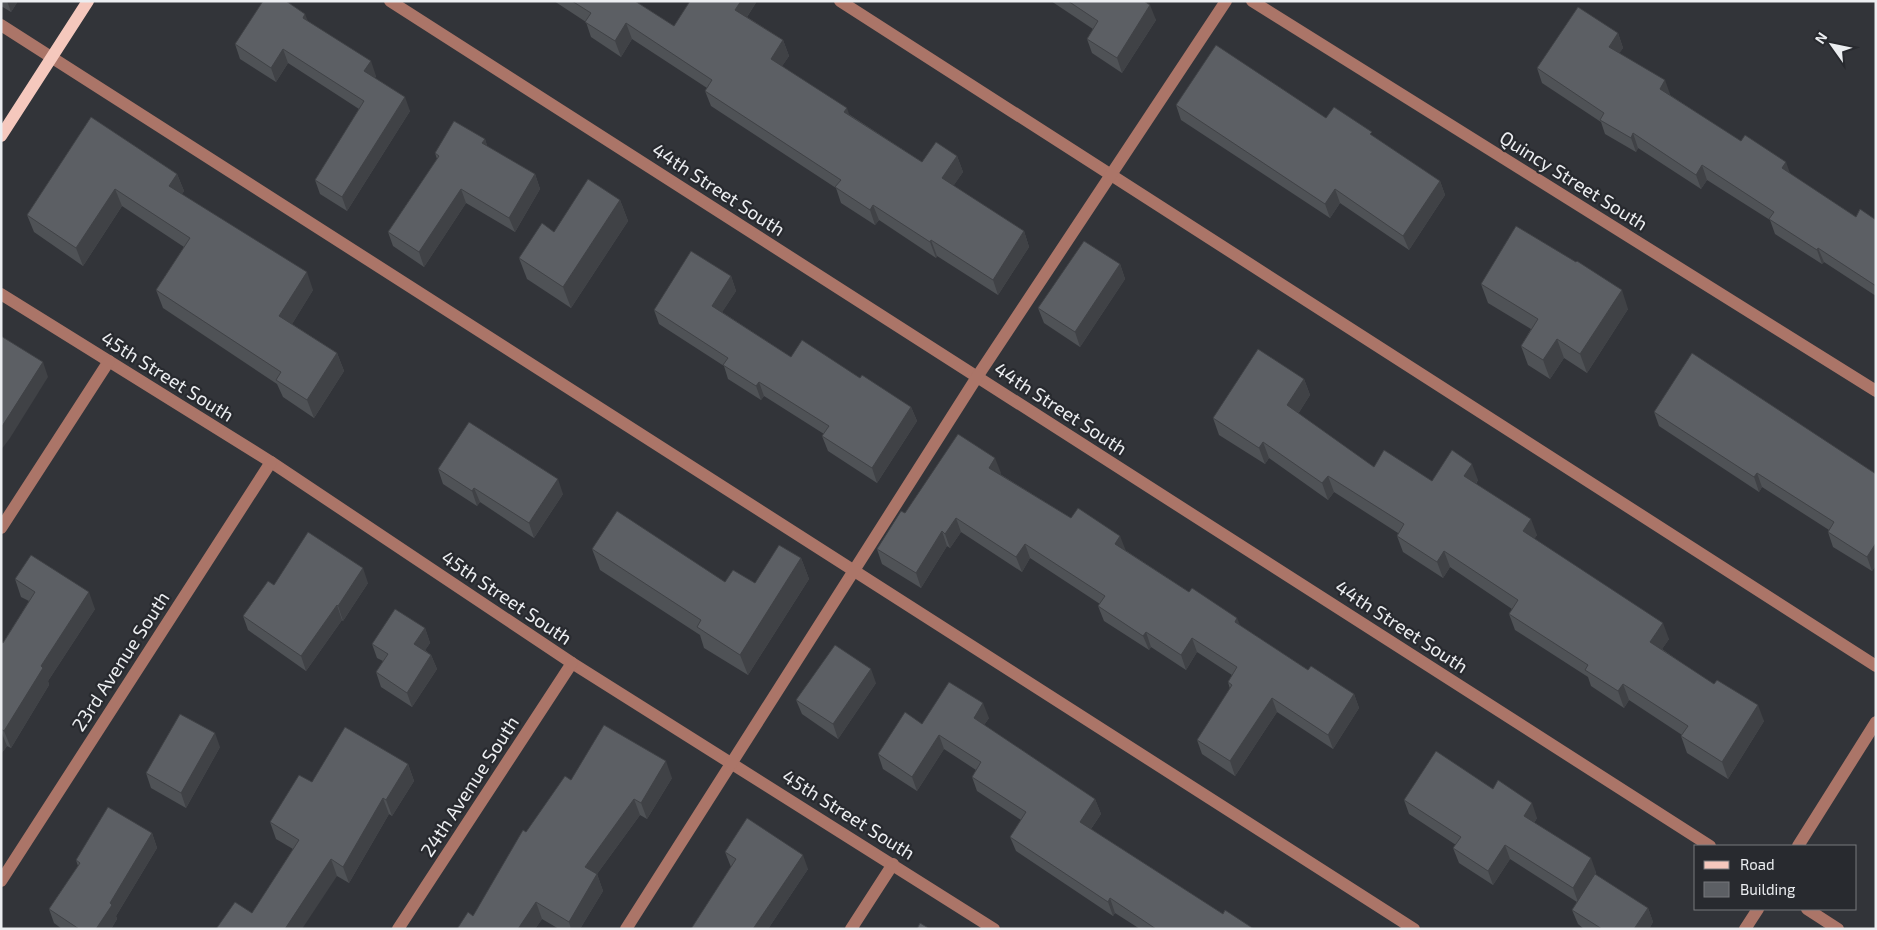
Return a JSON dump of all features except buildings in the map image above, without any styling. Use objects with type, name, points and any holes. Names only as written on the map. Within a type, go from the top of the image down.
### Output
[{"type":"main road","points":[[1,136],[88,1]]},
{"type":"street","name":"44th Street South","points":[[390,1],[1708,845]]},
{"type":"street","points":[[840,1],[1876,666]]},
{"type":"street","points":[[626,929],[733,764],[977,377],[1226,1]]},
{"type":"street","name":"Quincy Street South","points":[[1252,1],[1876,391]]},
{"type":"street","points":[[1,25],[1414,929]]},
{"type":"street","name":"45th Street South","points":[[1,294],[271,462],[572,663],[994,929]]},
{"type":"street","points":[[1,528],[109,361]]},
{"type":"street","name":"23rd Avenue South","points":[[1,881],[271,462]]},
{"type":"street","name":"24th Avenue South","points":[[398,929],[572,663]]},
{"type":"street","points":[[1799,845],[1876,722]]},
{"type":"street","points":[[851,929],[893,864]]},
{"type":"street","points":[[1744,929],[1757,910]]},
{"type":"street","points":[[1809,910],[1838,929]]}]
